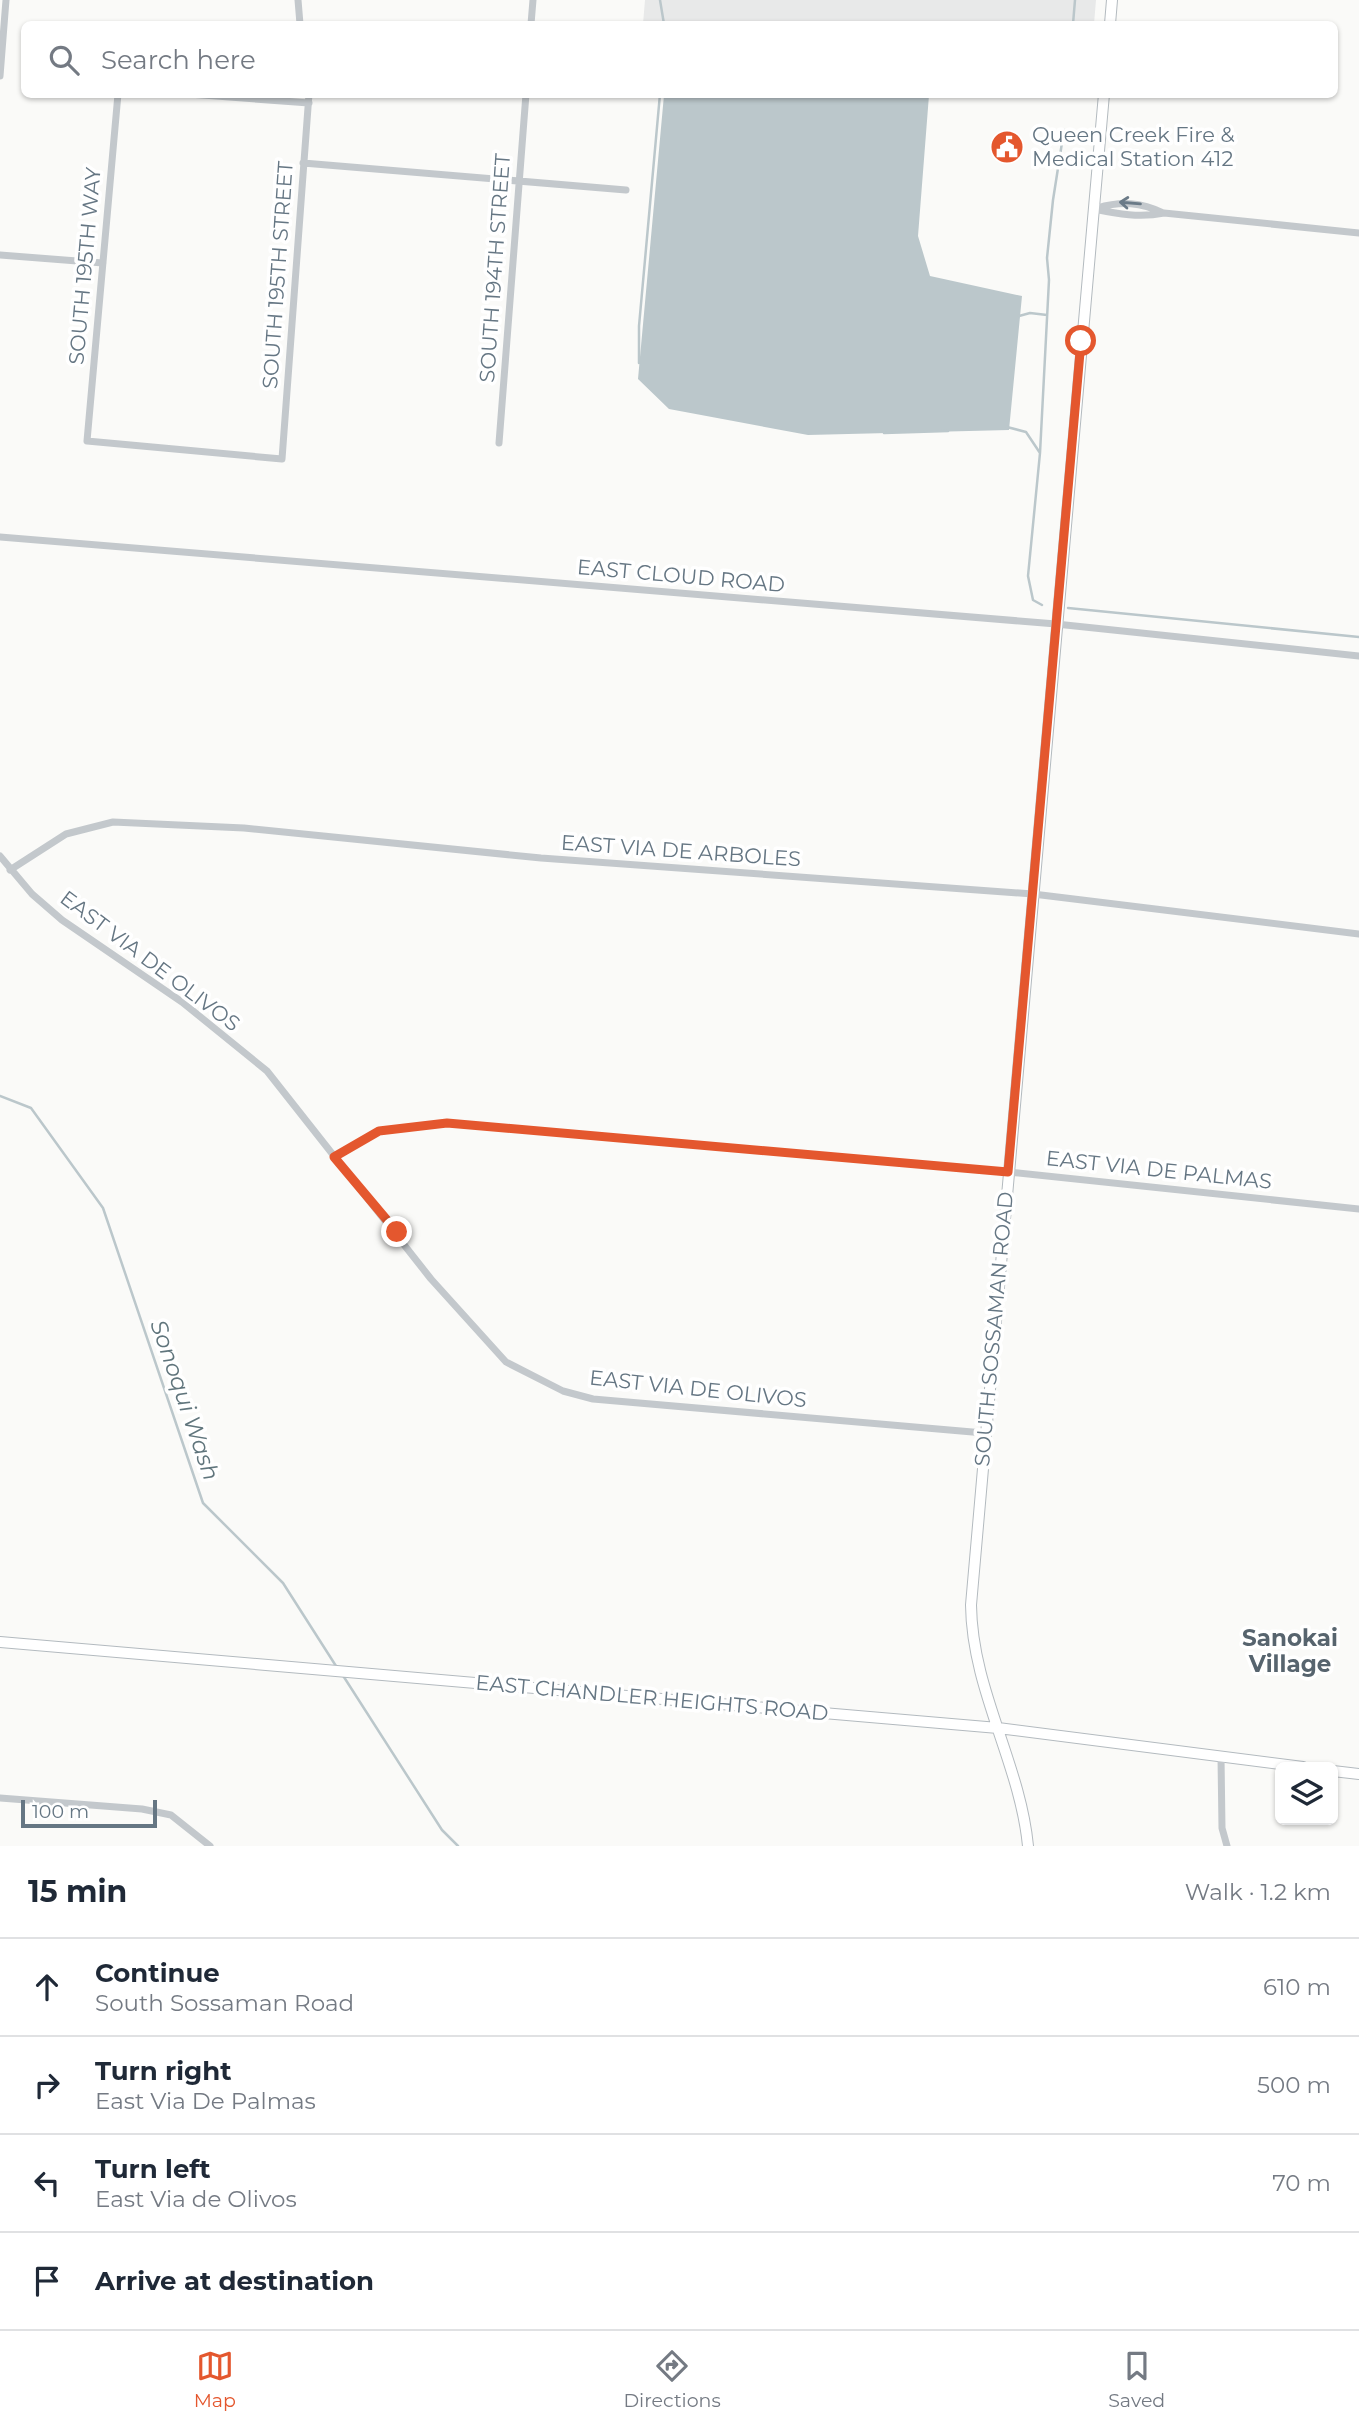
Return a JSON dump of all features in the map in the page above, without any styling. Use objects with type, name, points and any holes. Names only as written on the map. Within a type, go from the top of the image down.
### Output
[{"type":"main road","points":[[1110,21],[1112,0]]},
{"type":"main road","name":"SOUTH SOSSAMAN ROAD","points":[[1028,1846],[1018,1794],[986,1698],[971,1616],[984,1433],[1104,98]]},
{"type":"main road","name":"EAST CHANDLER HEIGHTS ROAD","points":[[0,1642],[998,1728],[1275,1764]]},
{"type":"main road","points":[[1338,1772],[1359,1774]]},
{"type":"street","points":[[0,76],[6,0]]},
{"type":"street","points":[[298,0],[300,21]]},
{"type":"street","points":[[531,21],[533,0]]},
{"type":"street","name":"SOUTH 195TH WAY","points":[[88,441],[118,98]]},
{"type":"street","points":[[242,98],[309,103]]},
{"type":"street","name":"SOUTH 195TH STREET","points":[[88,441],[282,459],[309,98]]},
{"type":"street","name":"SOUTH 194TH STREET","points":[[499,443],[526,98]]},
{"type":"street","points":[[303,163],[626,190]]},
{"type":"street","points":[[1094,209],[1117,202],[1147,205],[1164,213],[1359,233]]},
{"type":"street","points":[[0,255],[103,263]]},
{"type":"street","name":"EAST CLOUD ROAD","points":[[0,537],[1056,624],[1359,656]]},
{"type":"street","name":"EAST VIA DE ARBOLES","points":[[10,870],[66,834],[113,822],[244,828],[541,858],[1033,894],[1359,934]]},
{"type":"street","name":"EAST VIA DE OLIVOS","points":[[0,856],[10,870],[62,920],[182,1002],[267,1071],[431,1279],[506,1362],[563,1391],[593,1399],[984,1433]]},
{"type":"street","name":"EAST VIA DE PALMAS","points":[[334,1157],[379,1131],[447,1123],[1008,1172],[1359,1209]]},
{"type":"street","points":[[1221,1757],[1223,1828],[1227,1846]]},
{"type":"street","points":[[0,1798],[142,1809],[171,1815],[210,1846]]},
{"type":"shaded area","points":[[645,0],[1096,0],[1094,21],[643,21]]},
{"type":"shaded area","points":[[664,98],[929,98],[918,236],[930,276],[1022,296],[1009,430],[808,435],[669,409],[638,379]]},
{"type":"waterway","points":[[660,0],[664,21]]},
{"type":"waterway","points":[[1073,21],[1075,0]]},
{"type":"waterway","points":[[639,363],[639,326],[660,98]]},
{"type":"waterway","points":[[1042,605],[1033,600],[1028,576],[1040,453],[1049,280],[1047,258],[1064,130]]},
{"type":"waterway","points":[[1019,316],[1030,313],[1047,315]]},
{"type":"waterway","points":[[1007,427],[1026,432],[1040,453]]},
{"type":"waterway","points":[[884,433],[948,431]]},
{"type":"waterway","points":[[1068,608],[1359,637]]},
{"type":"waterway","name":"Sonoqui Wash","points":[[0,1096],[31,1108],[103,1208],[203,1503],[283,1583],[336,1666]]},
{"type":"waterway","name":"Sonoqui Wash","points":[[342,1674],[442,1830],[458,1846]]},
{"type":"place","name":"Queen Creek Fire & Medical Station 412","points":[[1007,147]]},
{"type":"district","name":"Sanokai Village","points":[[1290,1651]]},
{"type":"route","points":[[397,1232],[334,1157],[379,1131],[415,1126],[447,1123],[1008,1172],[1081,341]]}]
